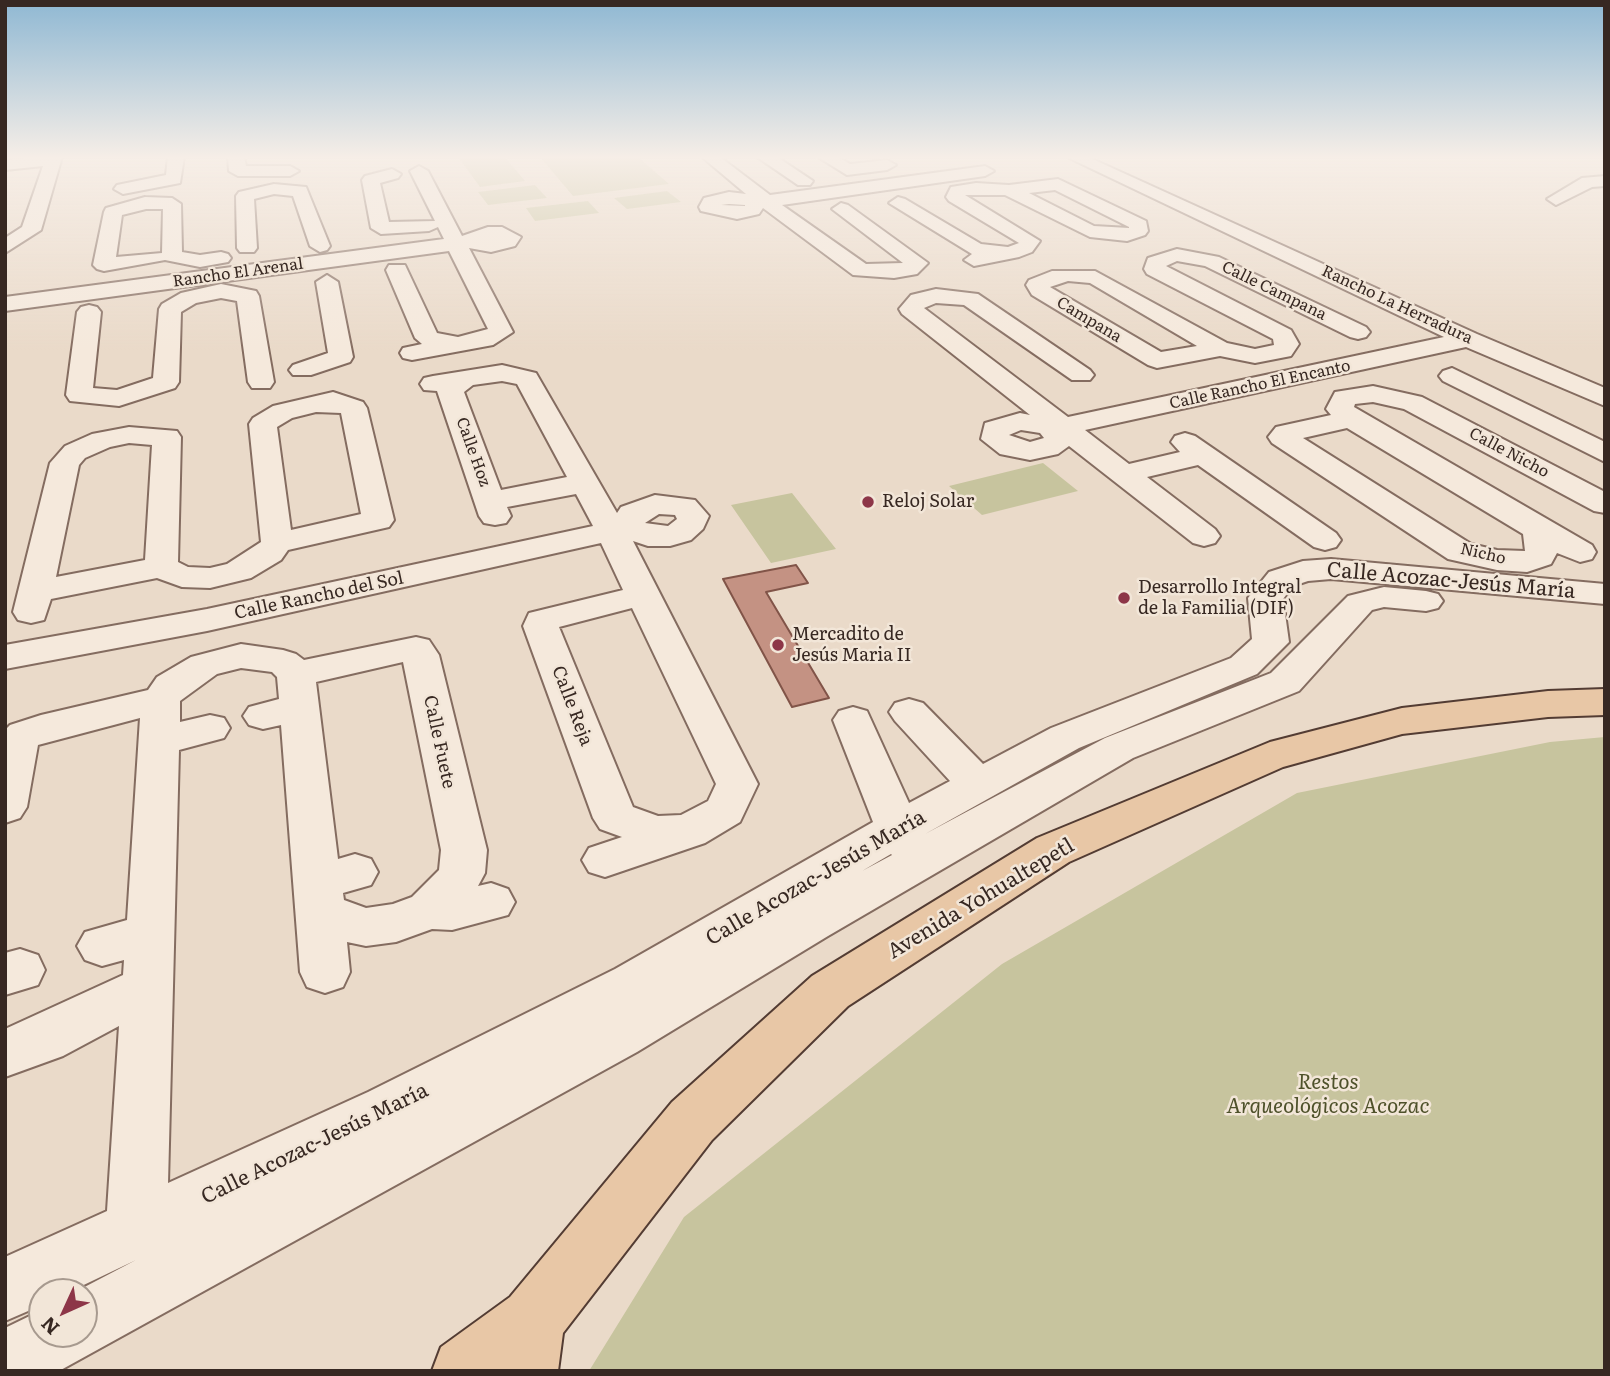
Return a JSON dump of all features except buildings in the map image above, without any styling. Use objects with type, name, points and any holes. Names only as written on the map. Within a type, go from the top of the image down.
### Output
[{"type":"main road","name":"Avenida Yohualtepetl","points":[[465,1371],[529,1346],[692,1121],[830,991],[1053,850],[1270,756],[1402,721],[1548,704],[1605,702]]},
{"type":"street","points":[[21,265],[33,221]]},
{"type":"street","points":[[108,221],[104,265],[210,279],[274,293]]},
{"type":"street","points":[[177,221],[210,279],[266,395],[284,412],[309,404],[337,404],[353,408],[349,412],[378,520],[277,543],[269,553],[225,574],[182,577],[161,567],[34,601],[73,468],[65,463],[75,452],[116,437],[144,434],[161,410],[210,279],[237,221]]},
{"type":"street","points":[[294,242],[319,242],[311,221]]},
{"type":"street","points":[[380,221],[381,228],[446,223],[464,243],[489,319],[484,340],[412,353]]},
{"type":"street","points":[[792,221],[871,277],[1016,389],[1058,428],[1125,474],[1204,536]]},
{"type":"street","points":[[857,221],[890,248],[917,263],[909,269],[871,277]]},
{"type":"street","points":[[930,221],[976,249],[1012,253]]},
{"type":"street","points":[[974,260],[1039,246],[1004,221]]},
{"type":"street","points":[[1067,221],[1090,232],[1118,239],[1158,231]]},
{"type":"street","points":[[1118,239],[1138,231],[1139,225],[1132,221]]},
{"type":"street","name":"Rancho La Herradura","points":[[1210,221],[1468,339],[1605,398]]},
{"type":"street","points":[[5,223],[32,225]]},
{"type":"street","points":[[5,228],[32,225]]},
{"type":"street","points":[[5,247],[32,225]]},
{"type":"street","name":"Rancho El Arenal","points":[[5,304],[210,279],[464,243]]},
{"type":"street","points":[[144,313],[270,244]]},
{"type":"street","name":"Calle Campana","points":[[1177,256],[1212,261],[1349,328],[1277,349],[1146,265],[1177,256]]},
{"type":"street","points":[[447,271],[471,268]]},
{"type":"street","points":[[424,274],[399,273],[430,319],[427,338],[460,345]]},
{"type":"street","name":"Campana","points":[[1220,349],[1095,277],[1082,274],[1052,277],[1037,285],[1040,290],[1157,360],[1220,349],[1277,349],[1311,374]]},
{"type":"street","points":[[871,277],[919,300],[975,290]]},
{"type":"street","points":[[1019,281],[1052,277]]},
{"type":"street","points":[[266,395],[302,370],[341,357],[331,347],[327,284],[300,290]]},
{"type":"street","points":[[936,296],[970,299],[1081,375],[1016,389]]},
{"type":"street","points":[[100,388],[90,316],[117,316]]},
{"type":"street","name":"Calle Rancho El Encanto","points":[[1058,428],[1468,339]]},
{"type":"street","points":[[302,370],[367,361]]},
{"type":"street","name":"Calle Reja","points":[[475,377],[502,373],[527,378],[584,483],[621,529],[710,764],[737,785],[725,811],[689,831],[605,860]]},
{"type":"street","points":[[1311,374],[1538,529],[1580,552]]},
{"type":"street","points":[[433,384],[475,377]]},
{"type":"street","name":"Calle Hoz","points":[[475,377],[450,390],[493,509],[584,483]]},
{"type":"street","name":"Calle Nicho","points":[[1413,403],[1464,382],[1605,453]]},
{"type":"street","points":[[57,410],[100,388],[161,410]]},
{"type":"street","name":"Calle Nicho","points":[[1352,402],[1373,394],[1413,403],[1605,504]]},
{"type":"street","points":[[266,395],[277,543]]},
{"type":"street","name":"Nicho","points":[[1352,402],[1282,437],[1460,552],[1497,561],[1527,562],[1539,557],[1543,548],[1538,529]]},
{"type":"street","points":[[161,410],[161,567]]},
{"type":"street","points":[[1125,474],[1194,448],[1325,540]]},
{"type":"street","name":"Calle Rancho del Sol","points":[[5,657],[222,643],[621,529]]},
{"type":"street","name":"Calle Acozac-Jesús María","points":[[5,1290],[136,1230],[394,1132],[618,1036],[909,845],[978,785],[1065,738],[1244,666],[1271,642],[1265,598],[1280,579],[1303,571],[1331,569],[1605,617]]},
{"type":"street","points":[[136,1230],[160,720],[185,674],[222,643],[225,574]]},
{"type":"street","name":"Calle Acozac-Jesús María","points":[[909,845],[1119,748],[1285,682],[1360,603],[1384,597],[1473,593],[1605,594]]},
{"type":"street","name":"Calle Reja","points":[[644,595],[554,617],[542,621],[541,626],[622,793],[615,818],[658,832],[689,831]]},
{"type":"street","points":[[222,643],[283,663],[287,699],[338,920],[366,927],[491,902]]},
{"type":"street","name":"Calle Fuete","points":[[287,699],[416,649],[420,654],[443,836],[464,849],[462,873],[450,892],[412,916]]},
{"type":"street","points":[[909,712],[978,785]]},
{"type":"street","points":[[5,807],[17,743],[24,734],[160,720],[210,728]]},
{"type":"street","points":[[853,720],[909,845]]},
{"type":"street","points":[[325,972],[332,888]]},
{"type":"street","points":[[102,946],[149,934]]},
{"type":"street","points":[[5,1053],[44,1039],[147,986]]},
{"type":"street","name":"Calle Acozac-Jesús María","points":[[98,1313],[394,1132]]},
{"type":"street","points":[[5,1364],[35,1348]]},
{"type":"green space","points":[[1043,463],[1078,491],[982,515],[949,486]]},
{"type":"green space","points":[[792,493],[836,549],[771,563],[731,505]]},
{"type":"green space","name":"Restos Arqueológicos Acozac","points":[[1605,737],[1605,1371],[589,1371],[684,1217],[1002,964],[1297,793],[1550,742]]},
{"type":"place","name":"Reloj Solar","points":[[868,502]]},
{"type":"place","name":"Desarrollo Integral de la Familia (DIF)","points":[[1124,598]]},
{"type":"place","name":"Mercadito de Jesús Maria II","points":[[778,645]]}]
